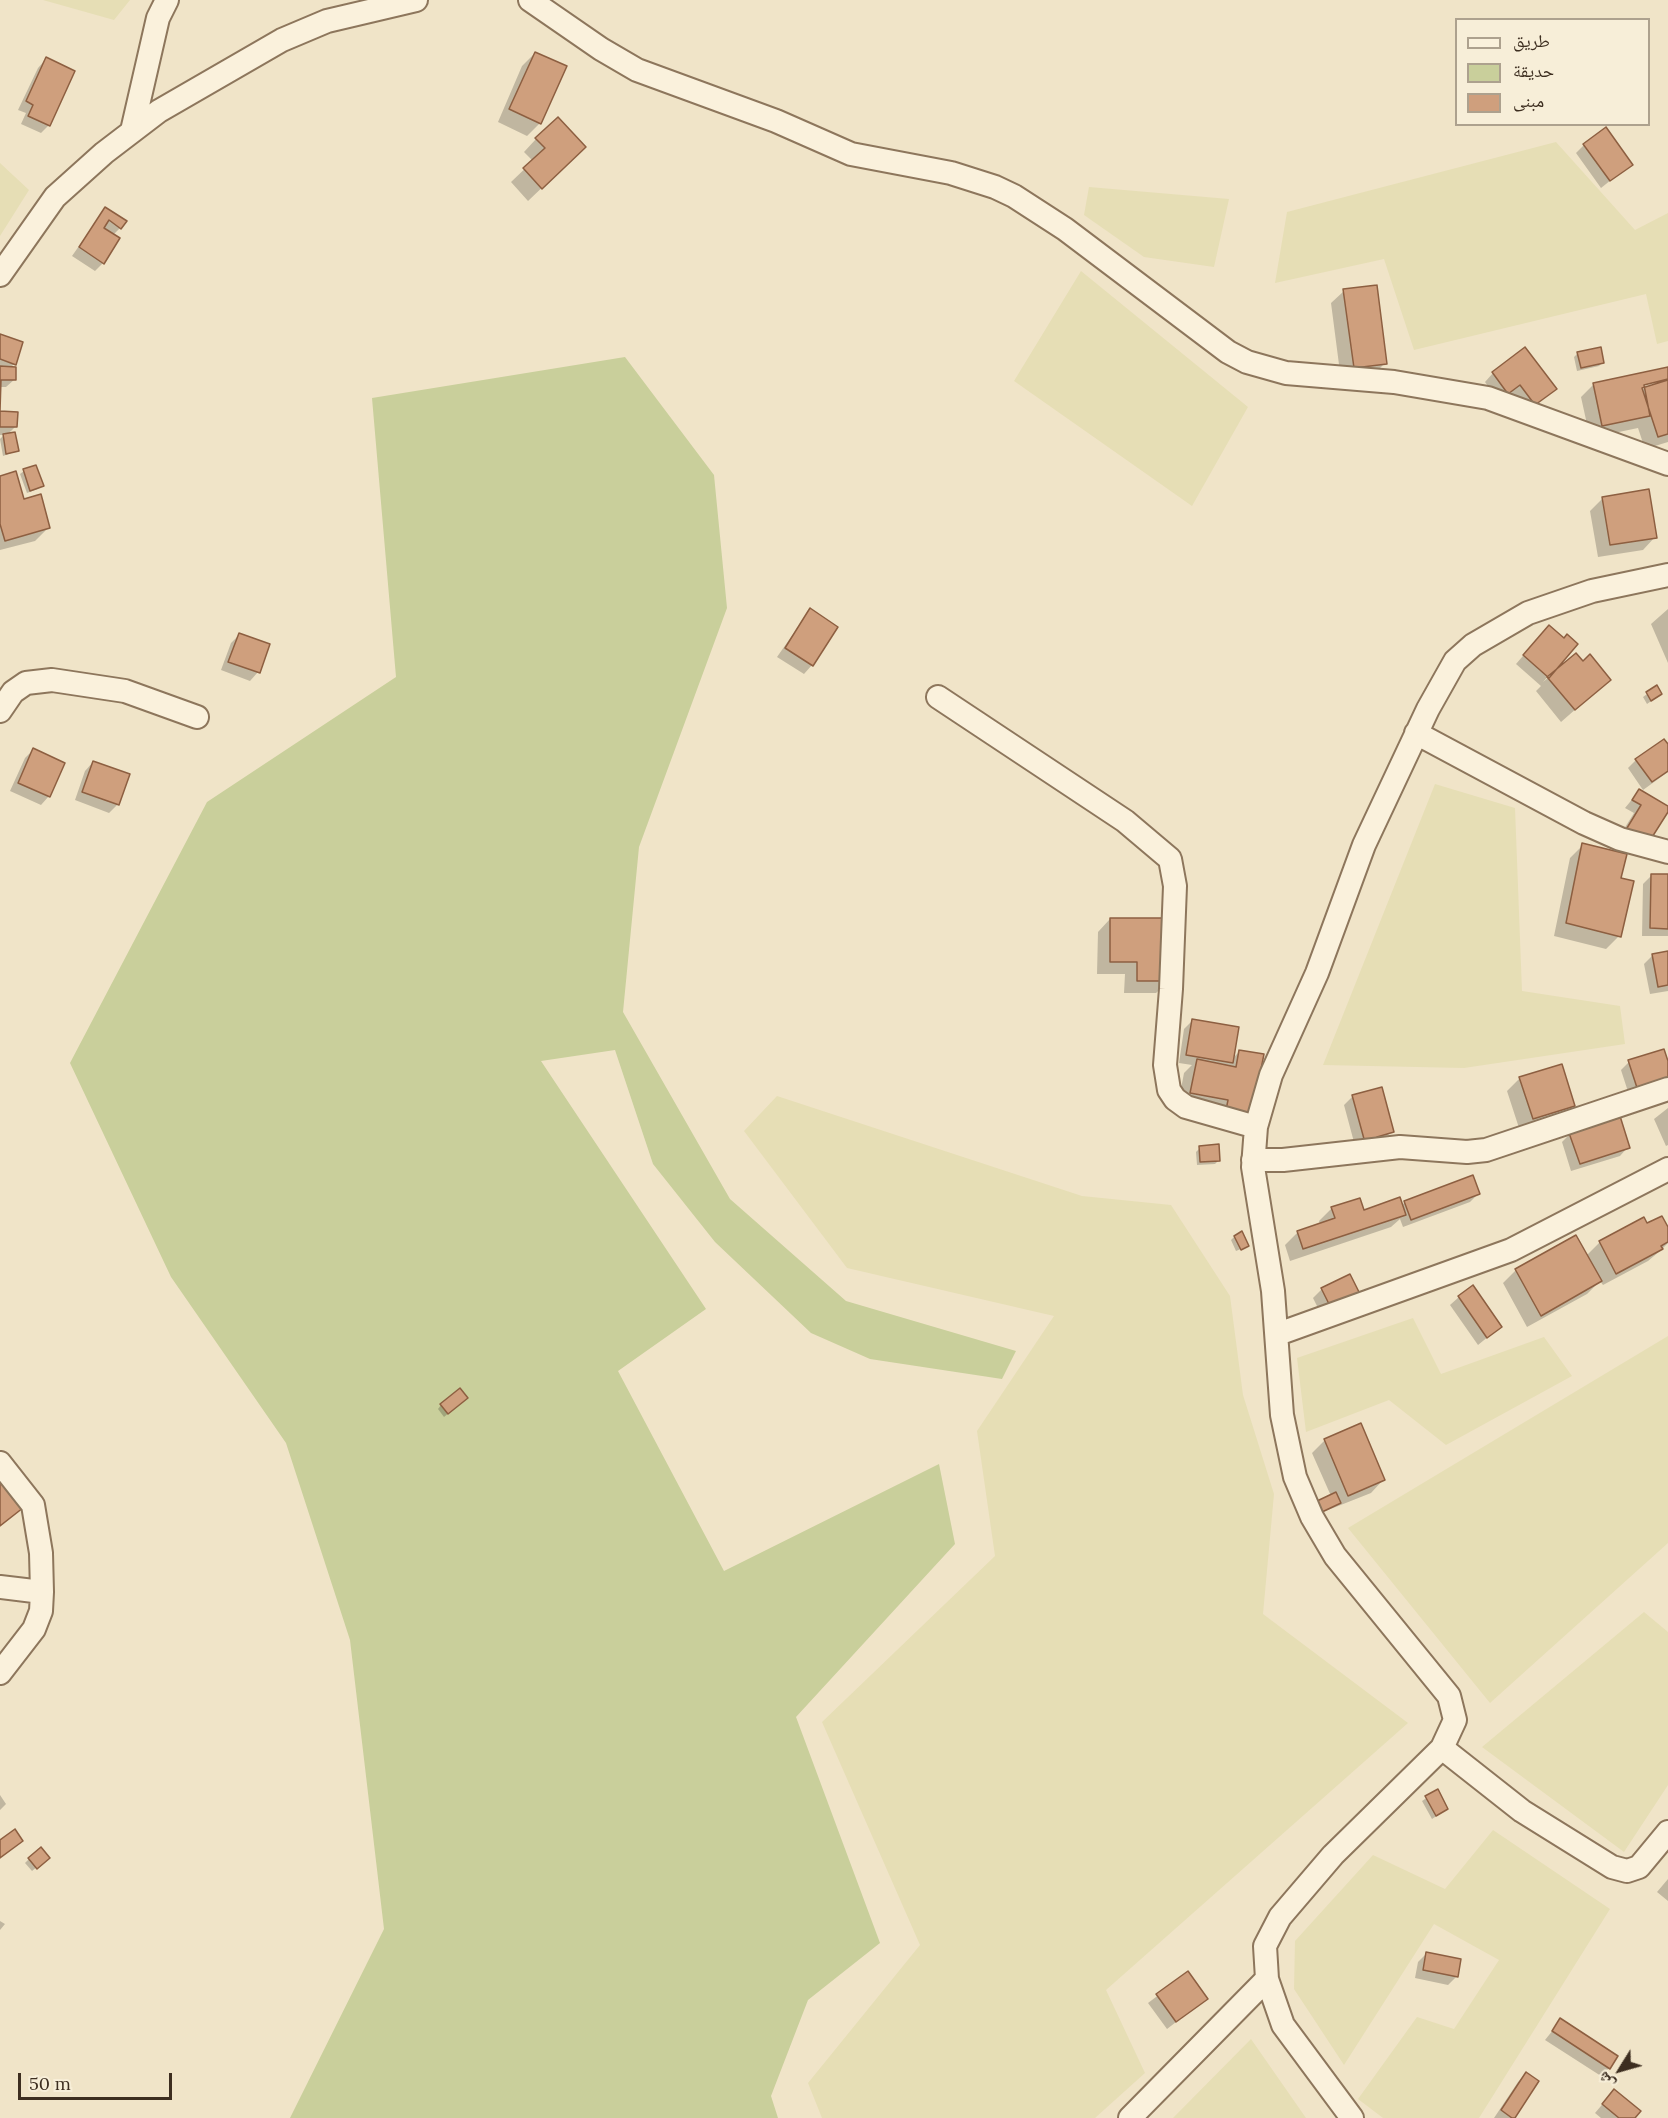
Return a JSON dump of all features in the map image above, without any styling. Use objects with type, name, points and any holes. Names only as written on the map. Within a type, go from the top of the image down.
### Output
[{"type":"street","points":[[132,131],[158,18],[167,0]]},
{"type":"street","points":[[0,275],[55,197],[104,153],[159,111],[282,40],[327,21],[416,0]]},
{"type":"street","points":[[530,0],[601,49],[637,70],[776,121],[851,154],[951,173],[995,187],[1014,196],[1065,229],[1228,352],[1246,362],[1286,373],[1394,382],[1488,398],[1668,464]]},
{"type":"street","points":[[1352,2118],[1283,2025],[1267,1979],[1265,1946],[1280,1917],[1333,1855],[1442,1748],[1455,1720],[1449,1696],[1335,1556],[1312,1517],[1295,1477],[1282,1415],[1278,1334],[1252,1160],[1256,1127],[1270,1075],[1321,963],[1365,845],[1416,733],[1455,661],[1473,645],[1528,613],[1592,591],[1668,575]]},
{"type":"street","points":[[0,711],[13,692],[27,683],[52,680],[125,692],[197,717]]},
{"type":"street","points":[[938,697],[1125,821],[1170,859],[1175,886],[1172,989],[1165,1065],[1169,1089],[1175,1099],[1186,1107],[1256,1127]]},
{"type":"street","points":[[1416,733],[1584,823],[1620,839],[1668,852]]},
{"type":"street","points":[[1252,1160],[1283,1160],[1400,1147],[1467,1152],[1486,1150],[1668,1089]]},
{"type":"street","points":[[1278,1334],[1511,1250],[1668,1169]]},
{"type":"street","points":[[0,1463],[33,1505],[41,1553],[42,1592],[40,1611],[34,1629],[0,1673]]},
{"type":"street","points":[[0,1587],[42,1592]]},
{"type":"street","points":[[1442,1748],[1522,1810],[1612,1867],[1627,1871],[1640,1867],[1668,1832]]},
{"type":"street","points":[[1130,2118],[1267,1979]]},
{"type":"shaded area","points":[[43,0],[130,0],[114,20]]},
{"type":"shaded area","points":[[1556,142],[1635,230],[1668,213],[1668,341],[1657,344],[1646,294],[1414,350],[1384,259],[1275,283],[1287,212]]},
{"type":"shaded area","points":[[0,163],[29,190],[0,236]]},
{"type":"shaded area","points":[[1089,187],[1229,199],[1214,267],[1144,257],[1084,215]]},
{"type":"shaded area","points":[[1081,271],[1248,407],[1192,506],[1014,381]]},
{"type":"shaded area","points":[[1435,784],[1515,808],[1522,991],[1620,1006],[1625,1044],[1464,1068],[1323,1065]]},
{"type":"shaded area","points":[[777,1096],[1082,1196],[1171,1205],[1230,1296],[1243,1395],[1274,1494],[1263,1614],[1408,1723],[1106,1990],[1145,2073],[1095,2118],[822,2118],[808,2083],[920,1945],[822,1722],[995,1556],[977,1431],[1054,1316],[847,1268],[744,1131]]},
{"type":"shaded area","points":[[1413,1318],[1441,1374],[1544,1337],[1572,1376],[1446,1445],[1389,1400],[1306,1432],[1297,1358]]},
{"type":"shaded area","points":[[1668,1336],[1668,1543],[1490,1703],[1348,1528]]},
{"type":"shaded area","points":[[1644,1612],[1668,1632],[1668,1785],[1624,1852],[1482,1747]]},
{"type":"shaded area","points":[[1493,1830],[1610,1909],[1479,2118],[1383,2118],[1358,2099],[1417,2017],[1454,2029],[1499,1960],[1434,1924],[1344,2065],[1294,1989],[1295,1941],[1373,1855],[1445,1889]]},
{"type":"shaded area","points":[[1251,2039],[1306,2118],[1173,2118]]},
{"type":"green space","points":[[625,357],[714,475],[727,608],[639,847],[623,1012],[730,1199],[846,1301],[1016,1351],[1002,1379],[870,1359],[811,1333],[715,1242],[653,1164],[615,1050],[541,1061],[706,1309],[618,1371],[724,1571],[939,1464],[955,1544],[796,1717],[880,1943],[808,2000],[771,2096],[778,2118],[290,2118],[384,1929],[350,1640],[286,1443],[171,1277],[70,1063],[207,802],[396,677],[372,398]]},
{"type":"building","points":[[535,52],[567,66],[541,124],[509,109]]},
{"type":"building","points":[[46,57],[75,71],[50,126],[28,116],[33,105],[26,101]]},
{"type":"building","points":[[558,117],[586,147],[542,189],[523,168],[545,148],[535,138]]},
{"type":"building","points":[[1606,127],[1633,165],[1610,181],[1583,144]]},
{"type":"building","points":[[105,207],[127,221],[121,229],[109,220],[104,228],[120,238],[104,264],[79,247]]},
{"type":"building","points":[[1377,285],[1387,364],[1354,368],[1343,289]]},
{"type":"building","points":[[0,334],[23,342],[16,365],[0,359]]},
{"type":"building","points":[[1525,347],[1557,389],[1535,405],[1520,385],[1508,394],[1492,372]]},
{"type":"building","points":[[1601,347],[1604,363],[1581,368],[1577,352]]},
{"type":"building","points":[[0,366],[16,367],[16,380],[1,380],[0,411]]},
{"type":"building","points":[[1668,367],[1668,379],[1644,385],[1650,416],[1602,426],[1593,383]]},
{"type":"building","points":[[1668,380],[1668,434],[1658,437],[1642,388]]},
{"type":"building","points":[[0,411],[18,412],[17,427],[0,427]]},
{"type":"building","points":[[15,432],[19,451],[6,454],[3,434]]},
{"type":"building","points":[[36,465],[44,486],[30,491],[23,469]]},
{"type":"building","points":[[16,471],[24,499],[41,494],[50,528],[5,541],[0,524],[0,476]]},
{"type":"building","points":[[1649,489],[1657,538],[1610,545],[1602,497]]},
{"type":"building","points":[[810,608],[838,627],[813,666],[785,648]]},
{"type":"building","points":[[1549,625],[1564,638],[1567,634],[1578,644],[1549,678],[1523,655]]},
{"type":"building","points":[[239,633],[270,644],[260,673],[228,662]]},
{"type":"building","points":[[1576,653],[1583,661],[1590,654],[1611,680],[1575,710],[1547,677]]},
{"type":"building","points":[[1657,685],[1662,694],[1651,701],[1646,692]]},
{"type":"building","points":[[1664,739],[1668,744],[1668,771],[1652,782],[1635,759]]},
{"type":"building","points":[[33,748],[65,763],[50,797],[18,783]]},
{"type":"building","points":[[93,761],[130,774],[119,805],[82,792]]},
{"type":"building","points":[[1639,789],[1668,806],[1668,812],[1649,842],[1627,828],[1641,805],[1632,800]]},
{"type":"building","points":[[1582,843],[1627,854],[1621,878],[1634,881],[1621,937],[1566,923]]},
{"type":"building","points":[[1651,874],[1668,874],[1668,929],[1650,928]]},
{"type":"building","points":[[1110,918],[1171,918],[1171,981],[1137,981],[1137,962],[1110,962]]},
{"type":"building","points":[[1668,951],[1668,985],[1658,987],[1652,954]]},
{"type":"building","points":[[1192,1019],[1239,1027],[1233,1063],[1186,1055]]},
{"type":"building","points":[[1664,1049],[1668,1061],[1668,1088],[1640,1097],[1628,1060]]},
{"type":"building","points":[[1239,1050],[1264,1054],[1251,1120],[1225,1115],[1228,1100],[1190,1093],[1197,1059],[1236,1067]]},
{"type":"building","points":[[1562,1064],[1575,1106],[1533,1119],[1519,1077]]},
{"type":"building","points":[[1382,1087],[1394,1132],[1377,1137],[1379,1147],[1367,1150],[1352,1095]]},
{"type":"building","points":[[1620,1116],[1630,1148],[1580,1164],[1569,1133]]},
{"type":"building","points":[[1219,1144],[1220,1161],[1200,1162],[1199,1146]]},
{"type":"building","points":[[1473,1175],[1480,1194],[1411,1220],[1404,1201]]},
{"type":"building","points":[[1400,1197],[1406,1215],[1303,1249],[1297,1231],[1335,1218],[1331,1207],[1360,1198],[1364,1210]]},
{"type":"building","points":[[1662,1216],[1668,1227],[1668,1242],[1661,1246],[1663,1249],[1616,1274],[1599,1241],[1644,1217],[1647,1223]]},
{"type":"building","points":[[1242,1231],[1249,1246],[1241,1250],[1234,1236]]},
{"type":"building","points":[[1576,1235],[1602,1281],[1541,1316],[1515,1269]]},
{"type":"building","points":[[1350,1274],[1365,1304],[1336,1318],[1321,1288]]},
{"type":"building","points":[[1473,1285],[1502,1327],[1487,1338],[1458,1296]]},
{"type":"building","points":[[460,1388],[468,1398],[448,1414],[440,1404]]},
{"type":"building","points":[[1361,1423],[1385,1480],[1348,1496],[1324,1439]]},
{"type":"building","points":[[8,1478],[28,1504],[0,1526],[0,1484]]},
{"type":"building","points":[[1336,1492],[1341,1503],[1322,1512],[1317,1501]]},
{"type":"building","points":[[1438,1789],[1448,1809],[1436,1816],[1425,1796]]},
{"type":"building","points":[[15,1829],[23,1841],[0,1858],[0,1840]]},
{"type":"building","points":[[41,1847],[50,1858],[37,1869],[28,1858]]},
{"type":"building","points":[[1426,1952],[1461,1959],[1458,1977],[1423,1970]]},
{"type":"building","points":[[1188,1971],[1208,1999],[1176,2022],[1156,1994]]},
{"type":"building","points":[[1560,2018],[1618,2056],[1610,2069],[1552,2031]]},
{"type":"building","points":[[1526,2072],[1539,2081],[1515,2118],[1512,2118],[1501,2110]]},
{"type":"building","points":[[1614,2089],[1641,2111],[1635,2118],[1619,2118],[1602,2104]]}]
